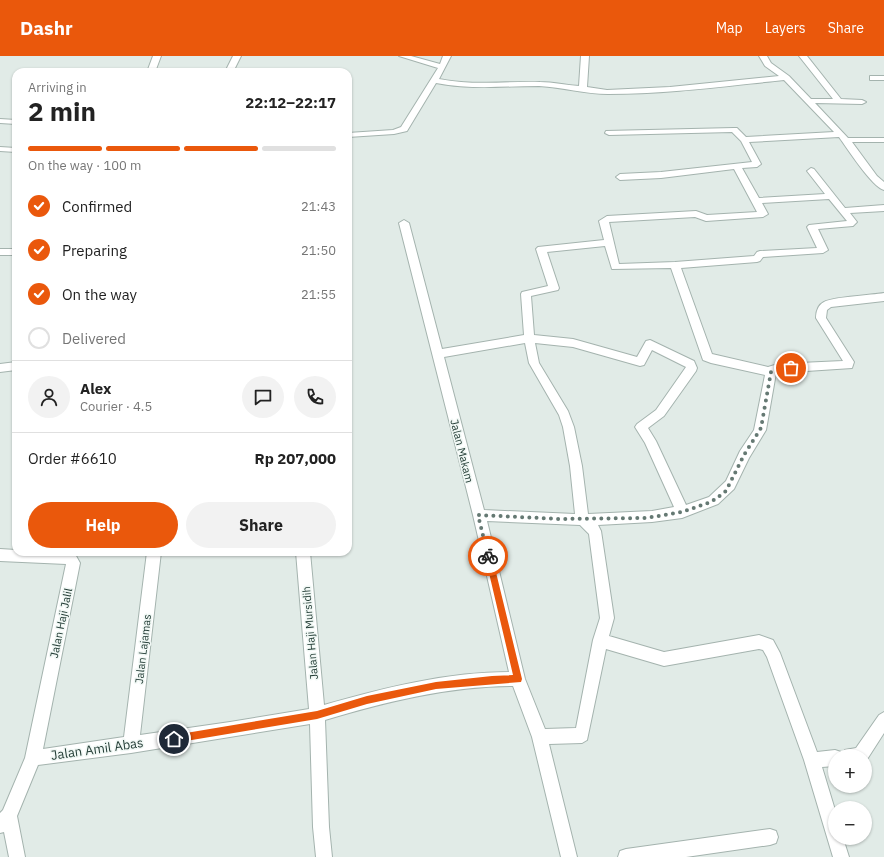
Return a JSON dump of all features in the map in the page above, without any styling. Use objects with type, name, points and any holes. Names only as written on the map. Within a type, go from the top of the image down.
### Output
[{"type":"street","points":[[152,68],[157,56]]},
{"type":"street","points":[[230,68],[237,56]]},
{"type":"street","points":[[403,56],[442,67]]},
{"type":"street","points":[[352,135],[394,132],[404,129],[435,80],[447,56]]},
{"type":"street","points":[[583,89],[585,56]]},
{"type":"street","points":[[763,56],[768,64],[786,78],[843,137],[874,178],[884,187]]},
{"type":"street","points":[[803,56],[840,102]]},
{"type":"street","points":[[435,80],[454,84],[478,86],[540,84],[607,92],[670,89],[786,78]]},
{"type":"street","points":[[874,78],[884,78]]},
{"type":"street","points":[[808,101],[862,102]]},
{"type":"street","points":[[0,121],[12,122]]},
{"type":"street","points":[[609,133],[732,130],[744,140],[757,164],[661,175],[620,177]]},
{"type":"street","points":[[744,140],[843,137],[884,140]]},
{"type":"street","points":[[0,149],[12,150]]},
{"type":"street","points":[[737,166],[764,214],[706,218],[696,214],[607,219],[604,222],[615,267],[675,265],[755,259],[760,254],[820,251],[822,250],[822,247],[812,227],[852,223],[811,171]]},
{"type":"street","points":[[757,200],[830,196]]},
{"type":"street","points":[[842,211],[884,208]]},
{"type":"street","name":"Jalan Makam","points":[[404,223],[518,679],[540,737],[570,857]]},
{"type":"street","points":[[540,737],[582,735],[600,640],[607,618],[595,531],[582,519],[573,444],[568,423],[534,363],[529,338],[526,294],[554,288],[541,249],[610,244]]},
{"type":"street","points":[[0,252],[12,252]]},
{"type":"street","points":[[675,265],[708,357],[711,359],[771,372],[778,368],[848,365],[849,362],[821,318],[821,312],[828,304],[884,297]]},
{"type":"street","points":[[437,354],[529,338],[574,343],[640,362],[650,344],[690,364],[692,368],[660,413],[641,427],[650,441],[682,512]]},
{"type":"street","points":[[0,368],[12,366]]},
{"type":"street","points":[[478,515],[582,519],[646,518],[682,512],[711,502],[725,492],[761,428],[771,372]]},
{"type":"street","name":"Jalan Haji Jalil","points":[[0,555],[12,556]]},
{"type":"street","name":"Jalan Haji Jalil","points":[[23,556],[70,558],[73,563],[33,758]]},
{"type":"street","name":"Jalan Lajamas","points":[[131,745],[154,556]]},
{"type":"street","name":"Jalan Haji Mursidih","points":[[303,556],[317,715],[321,827],[324,857]]},
{"type":"street","points":[[600,640],[664,659],[759,642],[768,645],[773,653],[812,760],[828,814]]},
{"type":"street","name":"Jalan Amil Abas","points":[[33,758],[131,745],[317,715],[367,700],[436,686],[492,680],[518,679]]},
{"type":"street","points":[[864,749],[884,720]]},
{"type":"street","points":[[17,857],[4,820],[33,758]]},
{"type":"street","points":[[812,760],[828,759]]},
{"type":"street","points":[[626,857],[770,837]]},
{"type":"street","points":[[837,845],[841,857]]},
{"type":"way so far","points":[[488,556],[478,515],[560,519],[646,518],[682,512],[711,502],[725,492],[744,455],[761,428],[762,416],[772,370],[791,368]]},
{"type":"route","points":[[174,739],[317,715],[367,700],[436,686],[492,680],[518,679],[488,556]]}]
